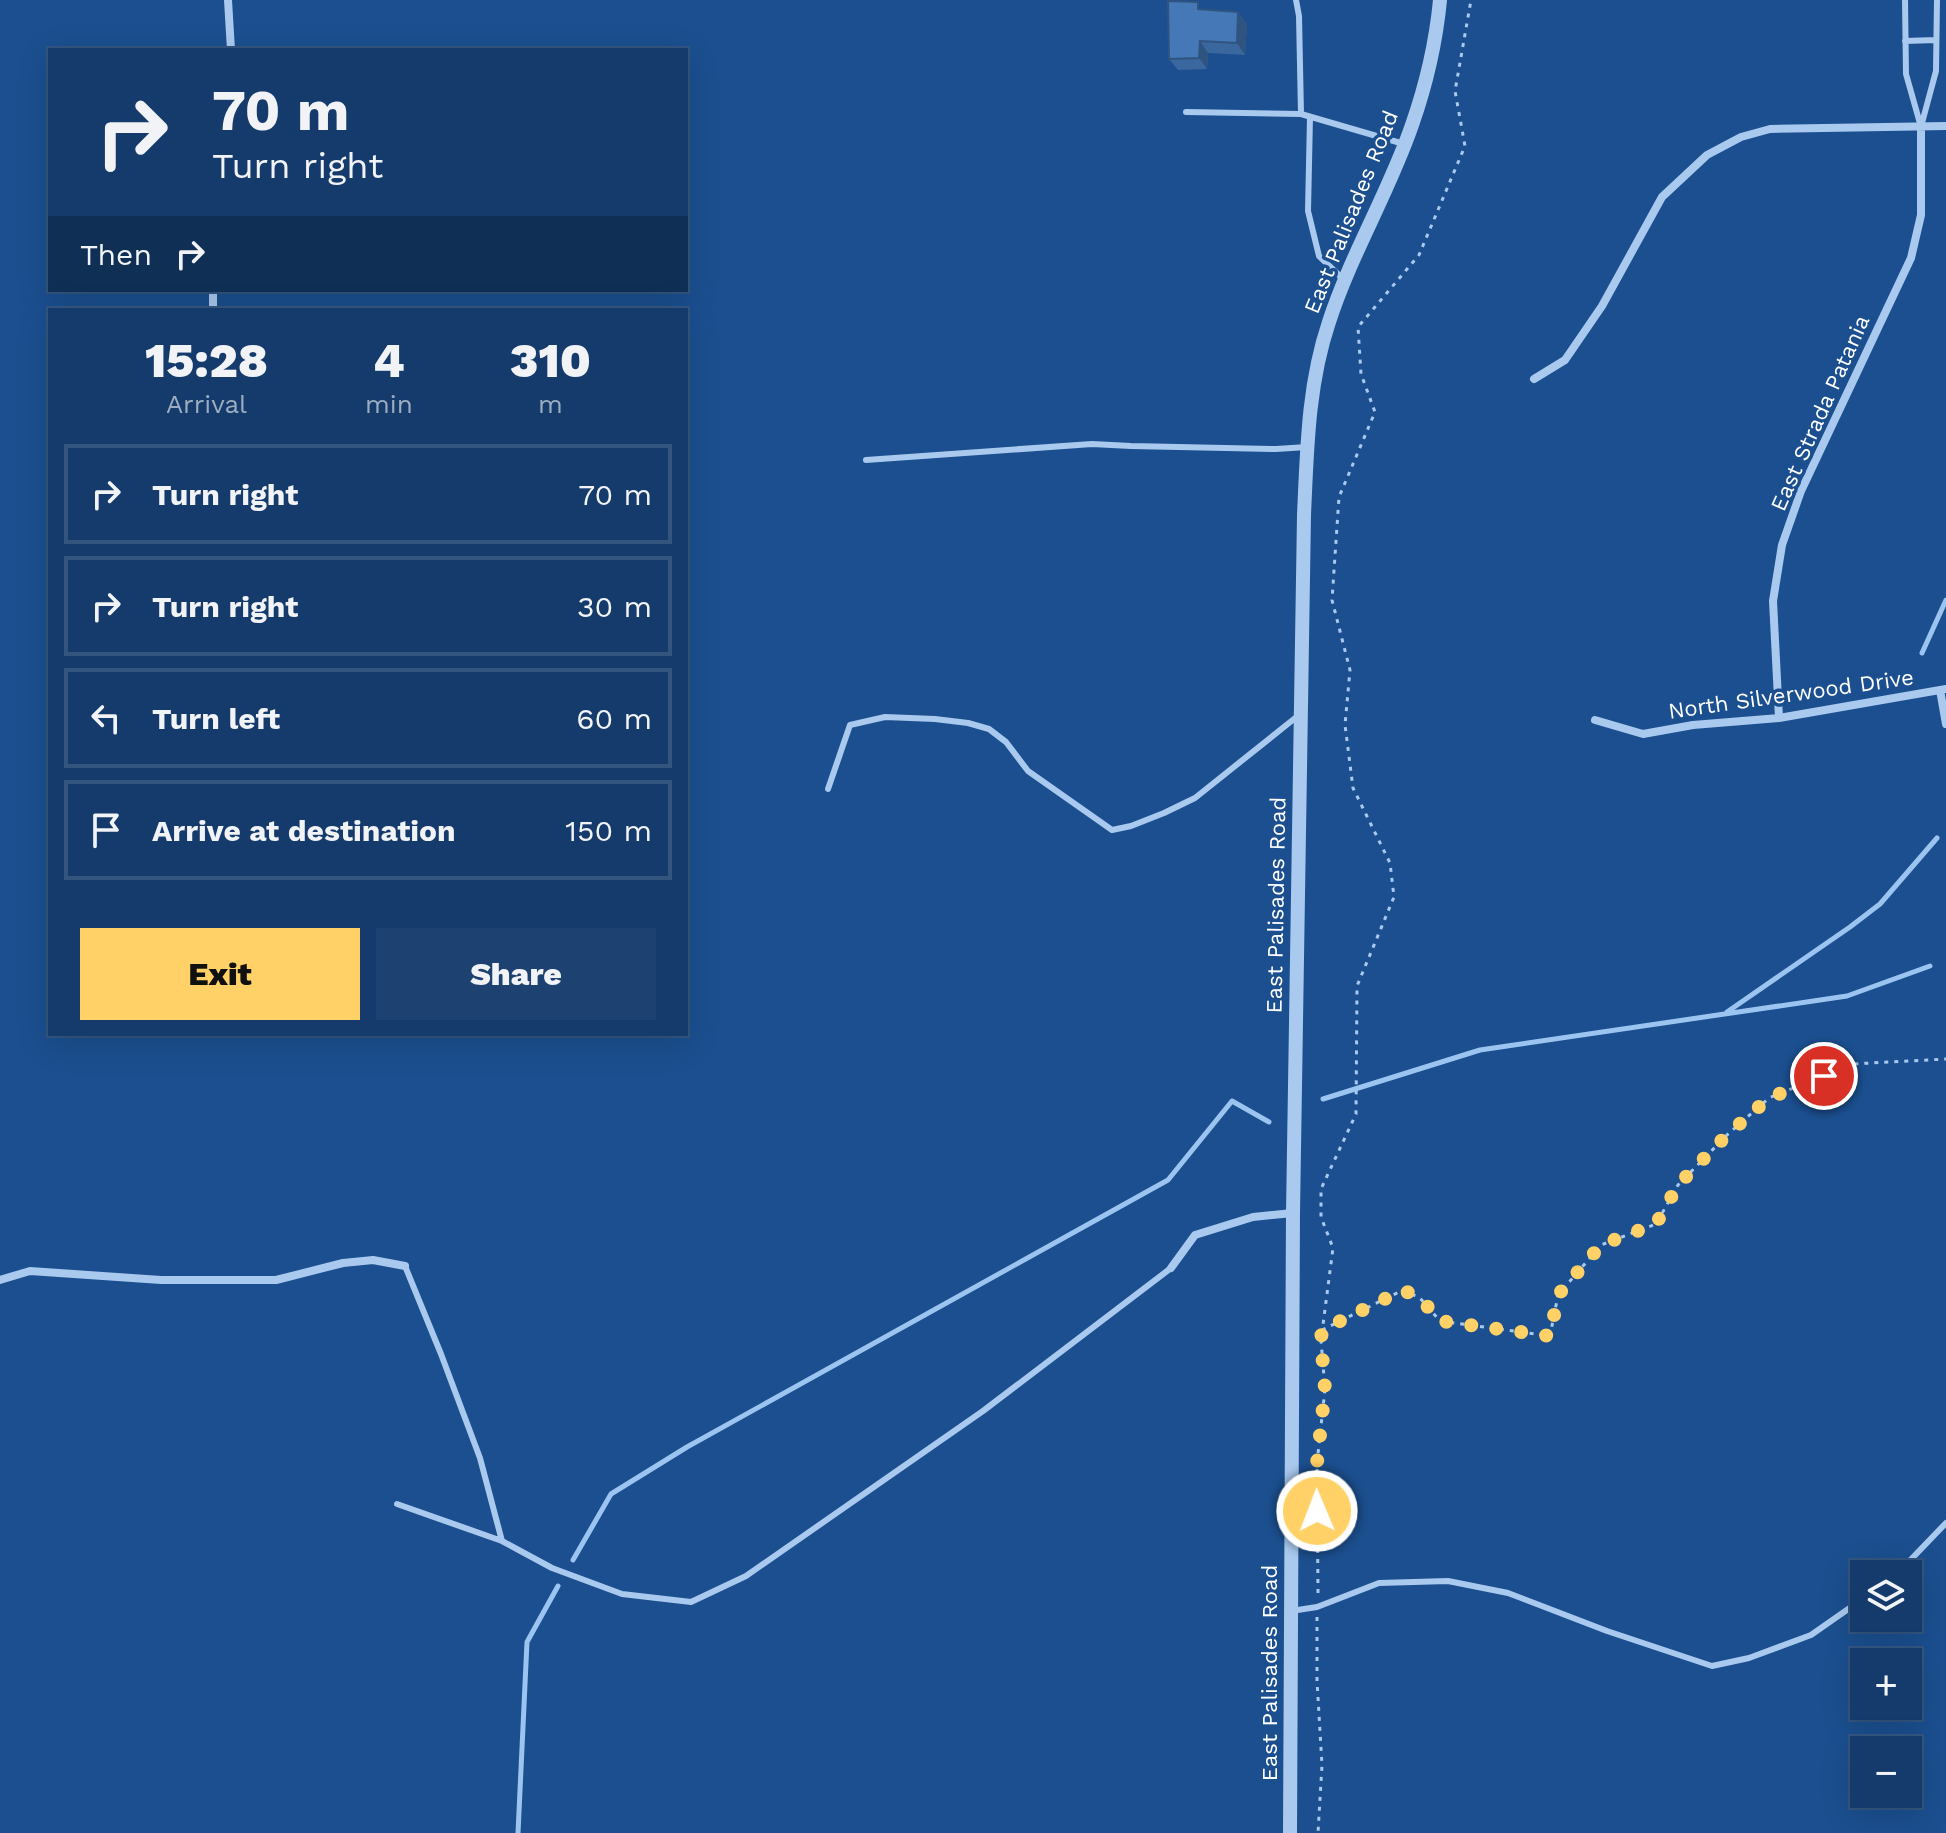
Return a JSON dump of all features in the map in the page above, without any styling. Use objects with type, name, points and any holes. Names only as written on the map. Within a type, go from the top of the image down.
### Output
[{"type":"street","points":[[228,0],[231,48]]},
{"type":"street","name":"East Palisades Road","points":[[1290,1833],[1293,1213],[1307,447],[1316,369],[1326,332],[1344,280],[1421,98],[1440,0]]},
{"type":"street","points":[[1534,379],[1565,360],[1602,306],[1662,197],[1707,155],[1741,137],[1770,129],[1946,126]]},
{"type":"street","name":"East Strada Patania","points":[[1779,718],[1773,601],[1782,545],[1801,491],[1911,258],[1921,215],[1921,127]]},
{"type":"street","points":[[1943,690],[1946,724]]},
{"type":"street","name":"North Silverwood Drive","points":[[1595,720],[1643,734],[1693,725],[1779,718],[1943,690]]},
{"type":"street","points":[[1171,1268],[1195,1235],[1253,1217],[1293,1213]]},
{"type":"street","points":[[0,1280],[30,1271],[161,1280],[276,1280],[343,1263],[373,1260],[405,1266]]},
{"type":"lane","points":[[1296,0],[1301,114]]},
{"type":"lane","points":[[1905,0],[1906,74],[1921,127]]},
{"type":"lane","points":[[1921,127],[1936,71],[1937,0]]},
{"type":"lane","points":[[1905,41],[1936,40]]},
{"type":"lane","points":[[1186,112],[1301,114],[1404,144]]},
{"type":"lane","points":[[1310,117],[1308,211],[1319,256],[1344,280]]},
{"type":"lane","points":[[866,460],[1092,444],[1261,449],[1307,447]]},
{"type":"lane","points":[[828,789],[850,725],[885,717],[968,723],[989,729],[1006,742],[1028,771],[1112,830],[1131,826],[1195,798],[1302,713]]},
{"type":"lane","points":[[405,1266],[480,1458],[502,1541]]},
{"type":"lane","points":[[397,1504],[502,1541],[552,1568],[622,1594],[691,1602],[746,1576],[983,1411],[1171,1268]]},
{"type":"lane","points":[[1910,1560],[1946,1523]]},
{"type":"lane","points":[[1291,1611],[1317,1607],[1379,1583],[1448,1581],[1508,1593],[1607,1631],[1712,1666],[1749,1658],[1811,1635],[1850,1608]]},
{"type":"path","points":[[1318,1833],[1322,1765],[1317,1681],[1317,1463],[1325,1389],[1321,1340],[1333,1248],[1321,1217],[1321,1189],[1356,1114],[1357,986],[1394,897],[1390,863],[1353,788],[1345,725],[1350,670],[1332,600],[1339,497],[1375,412],[1361,374],[1358,327],[1419,255],[1465,146],[1455,91],[1471,0]]},
{"type":"path","points":[[1322,1330],[1403,1290],[1420,1298],[1440,1321],[1550,1336],[1558,1295],[1601,1245],[1656,1224],[1678,1185],[1769,1098],[1852,1064],[1946,1059]]},
{"type":"building","points":[[1168,1],[1198,2],[1198,9],[1238,12],[1237,43],[1200,41],[1199,58],[1169,59]]},
{"type":"waterway","points":[[1922,653],[1946,600]]},
{"type":"waterway","points":[[1727,1012],[1880,904],[1937,838]]},
{"type":"waterway","points":[[1323,1099],[1480,1050],[1847,996],[1930,966]]},
{"type":"waterway","points":[[573,1560],[611,1494],[687,1447],[1168,1180],[1232,1101],[1269,1122]]},
{"type":"waterway","points":[[518,1833],[527,1642],[558,1586]]},
{"type":"route","points":[[1317,1511],[1317,1463],[1325,1389],[1322,1330],[1403,1290],[1420,1298],[1440,1321],[1550,1336],[1558,1295],[1601,1245],[1656,1224],[1678,1185],[1727,1135],[1769,1098],[1824,1076]]}]
